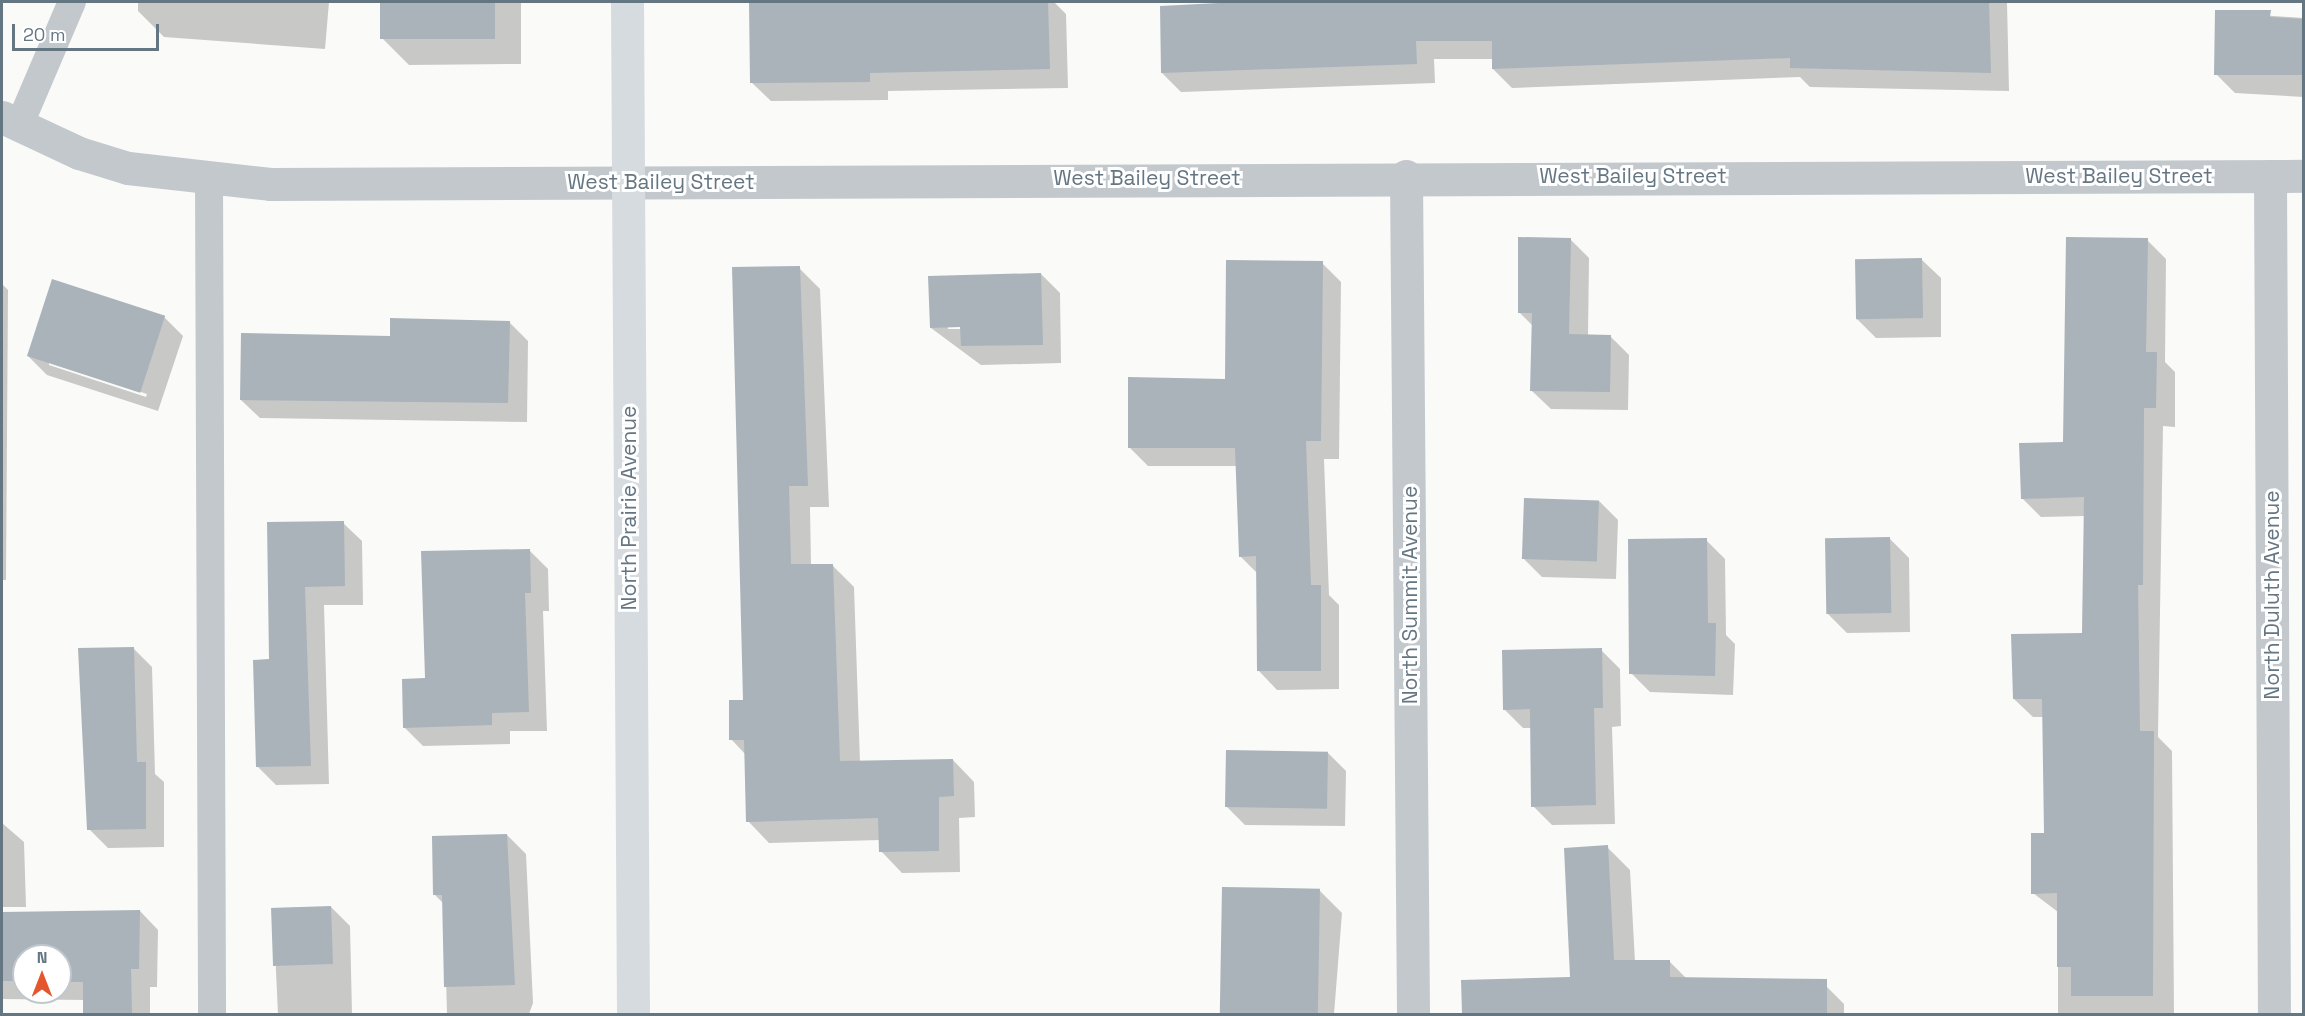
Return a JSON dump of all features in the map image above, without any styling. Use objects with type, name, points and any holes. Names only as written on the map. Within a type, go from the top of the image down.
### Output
[{"type":"street","name":"North Prairie Avenue","points":[[627,2],[626,183],[633,1014]]},
{"type":"street","name":"West Bailey Street","points":[[10,121],[128,168],[209,180],[626,183],[1406,176],[2304,176]]},
{"type":"street","name":"North Summit Avenue","points":[[1406,176],[1413,1014]]},
{"type":"street","name":"North Duluth Avenue","points":[[2270,176],[2274,1014]]},
{"type":"lane","points":[[10,121],[72,2]]},
{"type":"lane","points":[[209,180],[212,1014]]},
{"type":"building","points":[[380,2],[495,2],[495,39],[380,39]]},
{"type":"building","points":[[749,2],[1048,2],[1050,69],[870,73],[870,82],[750,83]]},
{"type":"building","points":[[1238,2],[1989,2],[1991,73],[1790,68],[1790,58],[1492,69],[1492,41],[1416,41],[1417,64],[1161,73],[1160,6]]},
{"type":"building","points":[[2215,10],[2271,10],[2270,17],[2304,19],[2304,75],[2214,75]]},
{"type":"building","points":[[1518,237],[1571,238],[1569,334],[1611,335],[1610,392],[1530,391],[1532,313],[1518,313]]},
{"type":"building","points":[[2066,237],[2148,238],[2146,352],[2157,352],[2156,408],[2144,408],[2143,585],[2138,585],[2140,731],[2154,731],[2153,996],[2071,996],[2071,967],[2057,967],[2057,893],[2031,894],[2031,833],[2044,833],[2042,699],[2013,699],[2011,634],[2082,633],[2084,497],[2021,499],[2019,443],[2063,442]]},
{"type":"building","points":[[1922,258],[1923,318],[1856,319],[1855,259]]},
{"type":"building","points":[[1226,260],[1323,261],[1321,441],[1306,441],[1311,585],[1321,585],[1321,671],[1257,671],[1256,556],[1239,557],[1235,448],[1128,448],[1128,377],[1225,379]]},
{"type":"building","points":[[800,266],[808,486],[789,486],[791,564],[833,564],[840,761],[953,759],[954,796],[939,797],[939,851],[879,852],[878,818],[746,822],[744,740],[729,740],[729,700],[743,700],[732,267]]},
{"type":"building","points":[[1041,273],[1043,345],[961,346],[960,327],[930,328],[928,276]]},
{"type":"building","points":[[52,279],[165,316],[140,393],[27,356]]},
{"type":"building","points":[[390,318],[510,321],[508,403],[240,400],[241,333],[390,336]]},
{"type":"building","points":[[1524,498],[1599,501],[1597,562],[1522,559]]},
{"type":"building","points":[[344,521],[345,586],[305,587],[311,766],[256,767],[253,660],[269,659],[267,522]]},
{"type":"building","points":[[1890,537],[1891,613],[1826,614],[1825,538]]},
{"type":"building","points":[[1707,538],[1708,623],[1716,623],[1715,676],[1629,674],[1628,539]]},
{"type":"building","points":[[530,549],[531,593],[525,593],[529,712],[492,713],[492,725],[403,728],[402,679],[425,678],[421,551]]},
{"type":"building","points":[[134,647],[137,762],[146,762],[146,829],[87,830],[78,648]]},
{"type":"building","points":[[1602,648],[1603,708],[1594,708],[1596,805],[1531,807],[1530,709],[1503,710],[1502,650]]},
{"type":"building","points":[[1226,750],[1328,752],[1327,809],[1225,807]]},
{"type":"building","points":[[507,834],[515,985],[444,987],[442,895],[433,895],[432,836]]},
{"type":"building","points":[[1608,845],[1614,960],[1670,960],[1670,977],[1827,979],[1827,1014],[1462,1014],[1461,980],[1570,977],[1564,848]]},
{"type":"building","points":[[1222,887],[1320,889],[1318,1014],[1220,1014]]},
{"type":"building","points":[[331,906],[333,964],[273,966],[271,908]]},
{"type":"building","points":[[140,910],[139,969],[131,969],[132,1014],[83,1014],[83,982],[72,982],[72,944],[12,944],[12,981],[2,981],[2,912]]}]
